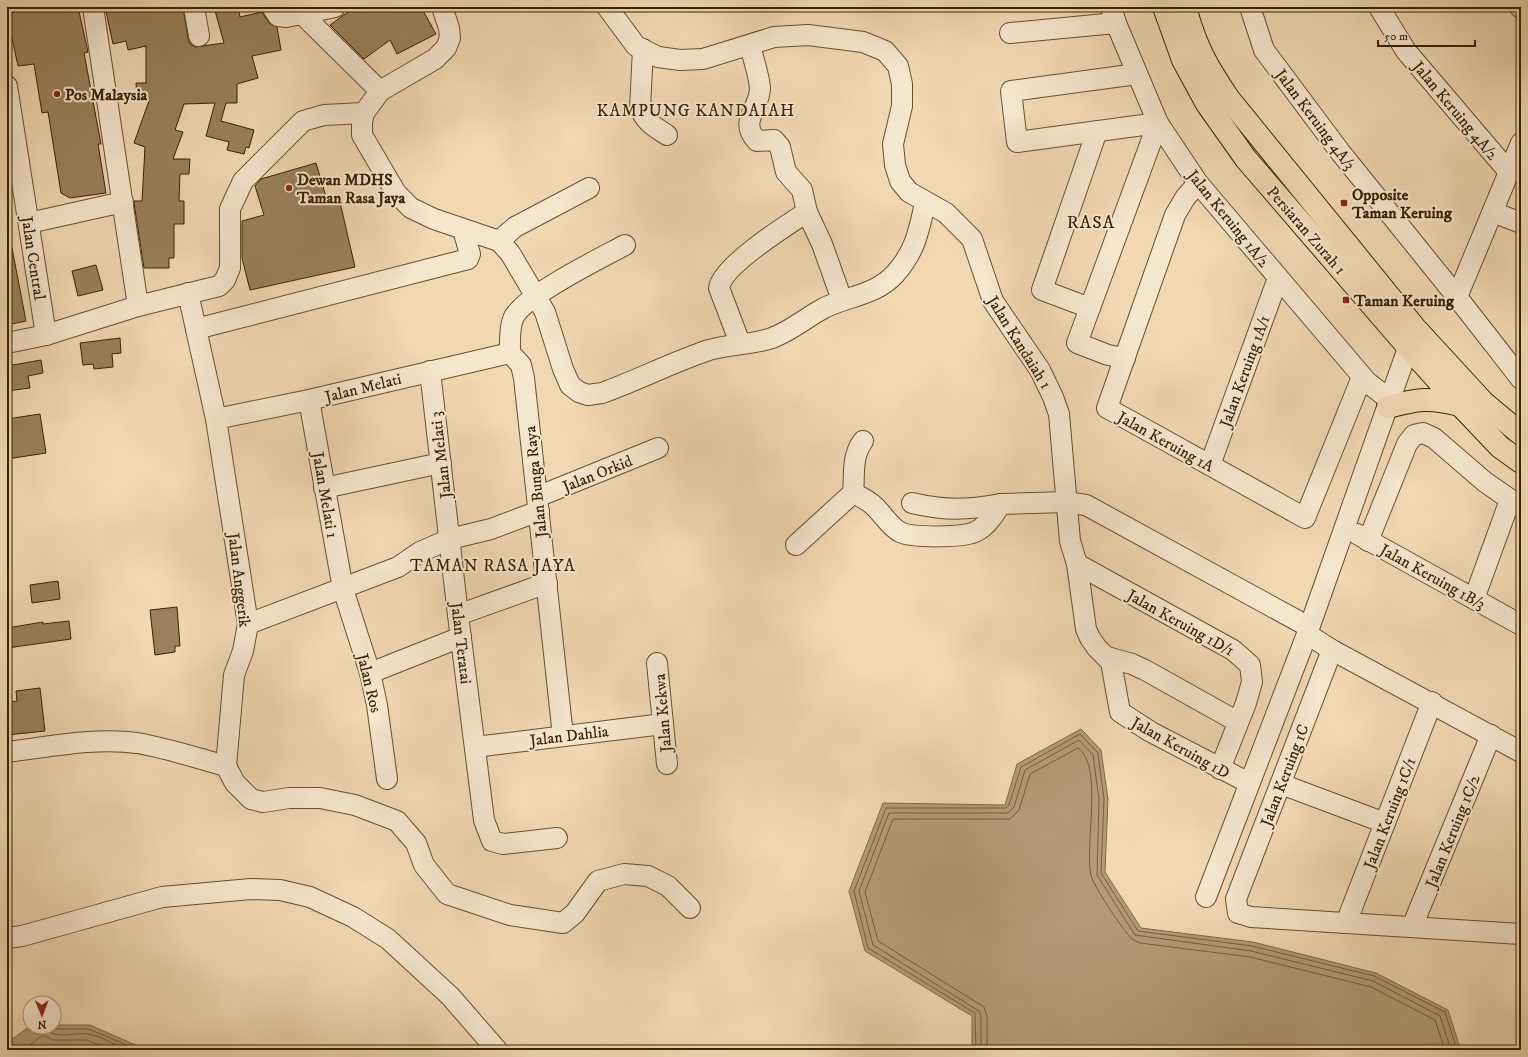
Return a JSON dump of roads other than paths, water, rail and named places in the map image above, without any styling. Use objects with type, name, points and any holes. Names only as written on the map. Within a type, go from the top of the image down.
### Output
[{"type":"main road","name":"Persiaran Zurah 1","points":[[1164,7],[1183,60],[1211,110],[1246,159],[1411,338],[1521,434]]},
{"type":"main road","name":"Persiaran Zurah 1","points":[[1185,7],[1196,42],[1209,69],[1230,99],[1460,405],[1500,447],[1521,462]]},
{"type":"main road","points":[[1389,404],[1414,400],[1439,399],[1460,405]]},
{"type":"street","points":[[93,7],[138,306]]},
{"type":"street","points":[[194,7],[199,36]]},
{"type":"street","points":[[272,7],[278,16],[286,17],[335,7]]},
{"type":"street","points":[[442,7],[449,28],[450,38],[446,48],[435,59],[380,91],[364,113],[362,135],[396,193],[411,208],[463,230],[499,241],[510,253],[545,312],[570,385],[579,392],[588,395],[602,393],[634,382],[710,350],[740,343],[757,342],[773,338],[824,308],[842,300],[881,287],[895,275],[910,254],[918,239],[925,203]]},
{"type":"street","name":"Jalan Kandaiah 1","points":[[607,7],[636,46],[658,57],[680,60],[703,59],[774,37],[808,35],[863,42],[885,51],[898,66],[902,84],[902,106],[893,144],[895,165],[900,181],[910,192],[925,203],[946,213],[972,239],[993,301],[1040,370],[1053,397],[1059,414],[1066,502]]},
{"type":"street","name":"Jalan Keruing 4A/3","points":[[1250,7],[1264,50],[1341,154],[1457,297],[1521,379]]},
{"type":"street","name":"Jalan Keruing 4A/2","points":[[1379,7],[1406,51],[1509,172]]},
{"type":"street","points":[[302,14],[380,91]]},
{"type":"street","points":[[1010,33],[1114,15]]},
{"type":"street","name":"Jalan Keruing 1A/2","points":[[1114,15],[1158,123],[1198,183],[1362,377],[1389,404]]},
{"type":"street","points":[[750,45],[760,88],[757,102],[749,116],[750,128],[757,141],[774,140],[778,143],[782,152],[786,172],[802,190],[807,212],[822,244],[842,300]]},
{"type":"street","points":[[643,50],[640,108],[643,117],[649,124],[667,135]]},
{"type":"street","points":[[1125,358],[1108,355],[1077,343],[1158,123],[1017,142],[1011,91],[1137,74]]},
{"type":"street","name":"Jalan Central","points":[[7,86],[9,113],[29,223],[46,335]]},
{"type":"street","points":[[7,343],[46,335],[138,306],[219,286],[225,280],[230,268],[230,210],[243,181],[303,121],[324,115],[364,113]]},
{"type":"street","points":[[1090,308],[1042,290],[1097,131]]},
{"type":"street","points":[[1457,297],[1521,143]]},
{"type":"street","name":"Jalan Keruing 1A","points":[[1198,183],[1185,198],[1175,215],[1107,408],[1305,518],[1362,377]]},
{"type":"street","points":[[499,241],[515,227],[589,188]]},
{"type":"street","points":[[29,223],[123,202]]},
{"type":"street","points":[[740,343],[719,288],[724,276],[749,253],[807,212]]},
{"type":"street","points":[[1493,212],[1521,223]]},
{"type":"street","points":[[196,329],[468,259],[470,254],[463,230]]},
{"type":"street","points":[[510,353],[513,319],[522,308],[551,286],[625,245]]},
{"type":"street","name":"Jalan Keruing 1A/1","points":[[1210,465],[1278,278]]},
{"type":"street","name":"Jalan Anggerik","points":[[188,293],[216,419],[248,624],[243,651],[234,675],[226,766]]},
{"type":"street","points":[[1206,897],[1308,630],[1389,404],[1411,338]]},
{"type":"street","name":"Jalan Melati","points":[[216,419],[309,400],[510,353]]},
{"type":"street","name":"Jalan Bunga Raya","points":[[510,353],[521,365],[524,378],[563,736]]},
{"type":"street","name":"Jalan Melati 3","points":[[430,371],[450,539]]},
{"type":"street","name":"Jalan Melati 1","points":[[309,400],[343,589]]},
{"type":"street","points":[[1368,541],[1407,444],[1414,435],[1423,433],[1434,438],[1485,482],[1516,503],[1474,599]]},
{"type":"street","points":[[796,545],[853,493],[854,458],[856,450],[863,442]]},
{"type":"street","name":"Jalan Orkid","points":[[248,624],[398,567],[420,552],[450,539],[491,529],[538,504],[658,448]]},
{"type":"street","points":[[324,488],[441,463]]},
{"type":"street","points":[[853,493],[875,506],[887,521],[901,532],[919,536],[949,536],[976,532],[990,519],[1001,504]]},
{"type":"street","points":[[912,503],[946,510],[977,508],[1001,504],[1066,502],[1086,505],[1308,630],[1332,650],[1432,702],[1521,752]]},
{"type":"street","name":"Jalan Keruing 1D","points":[[1066,502],[1070,541],[1077,564],[1086,629],[1097,648],[1111,662],[1114,671],[1120,712],[1151,732],[1249,784]]},
{"type":"street","name":"Jalan Keruing 1B/3","points":[[1344,528],[1521,625]]},
{"type":"street","name":"Jalan Teratai","points":[[450,539],[484,820],[492,841],[503,844],[557,838]]},
{"type":"street","name":"Jalan Keruing 1D/1","points":[[1077,564],[1234,650],[1250,664],[1252,682],[1220,769]]},
{"type":"street","points":[[458,615],[546,583]]},
{"type":"street","name":"Jalan Ros","points":[[343,589],[370,673],[378,705],[387,780]]},
{"type":"street","points":[[370,673],[461,637]]},
{"type":"street","name":"Jalan Keruing 1C","points":[[1332,650],[1236,899],[1238,913],[1251,917],[1346,923]]},
{"type":"street","points":[[1107,657],[1132,664],[1145,670],[1238,722]]},
{"type":"street","name":"Jalan Kekwa","points":[[657,663],[667,764]]},
{"type":"street","name":"Jalan Keruing 1C/1","points":[[1346,923],[1432,702]]},
{"type":"street","name":"Jalan Dahlia","points":[[475,747],[663,724]]},
{"type":"street","name":"Jalan Keruing 1C/2","points":[[1412,927],[1491,735]]},
{"type":"street","points":[[7,752],[67,744],[105,742],[137,743],[226,766],[235,783],[251,799],[263,802],[290,798],[320,798],[355,805],[397,821],[416,842],[424,865],[447,894],[510,915],[562,923],[575,913],[598,881],[624,874],[648,876],[668,886],[690,908]]},
{"type":"street","points":[[1280,784],[1385,823]]},
{"type":"street","points":[[7,938],[22,936],[162,897],[251,889],[280,890],[310,897],[353,917],[388,939],[450,996],[497,1050]]},
{"type":"street","points":[[1346,923],[1521,934]]},
{"type":"water","points":[[1081,729],[1101,750],[1108,799],[1105,872],[1141,928],[1253,942],[1376,973],[1448,1010],[1460,1048],[1463,1050],[972,1050],[972,1016],[865,951],[849,891],[883,803],[1005,805],[1017,764]]},
{"type":"water","points":[[62,1025],[90,1025],[147,1050],[7,1050],[7,1043],[22,1032],[22,1035],[62,1035]]},
{"type":"place","name":"Pos Malaysia","points":[[57,94]]},
{"type":"place","name":"Dewan MDHS Taman Rasa Jaya","points":[[289,188]]},
{"type":"place","name":"Opposite Taman Keruing","points":[[1344,203]]},
{"type":"place","name":"Taman Keruing","points":[[1346,300]]},
{"type":"district","name":"KAMPUNG KANDAIAH","points":[[696,110]]},
{"type":"district","name":"RASA","points":[[1091,222]]},
{"type":"district","name":"TAMAN RASA JAYA","points":[[493,565]]}]
